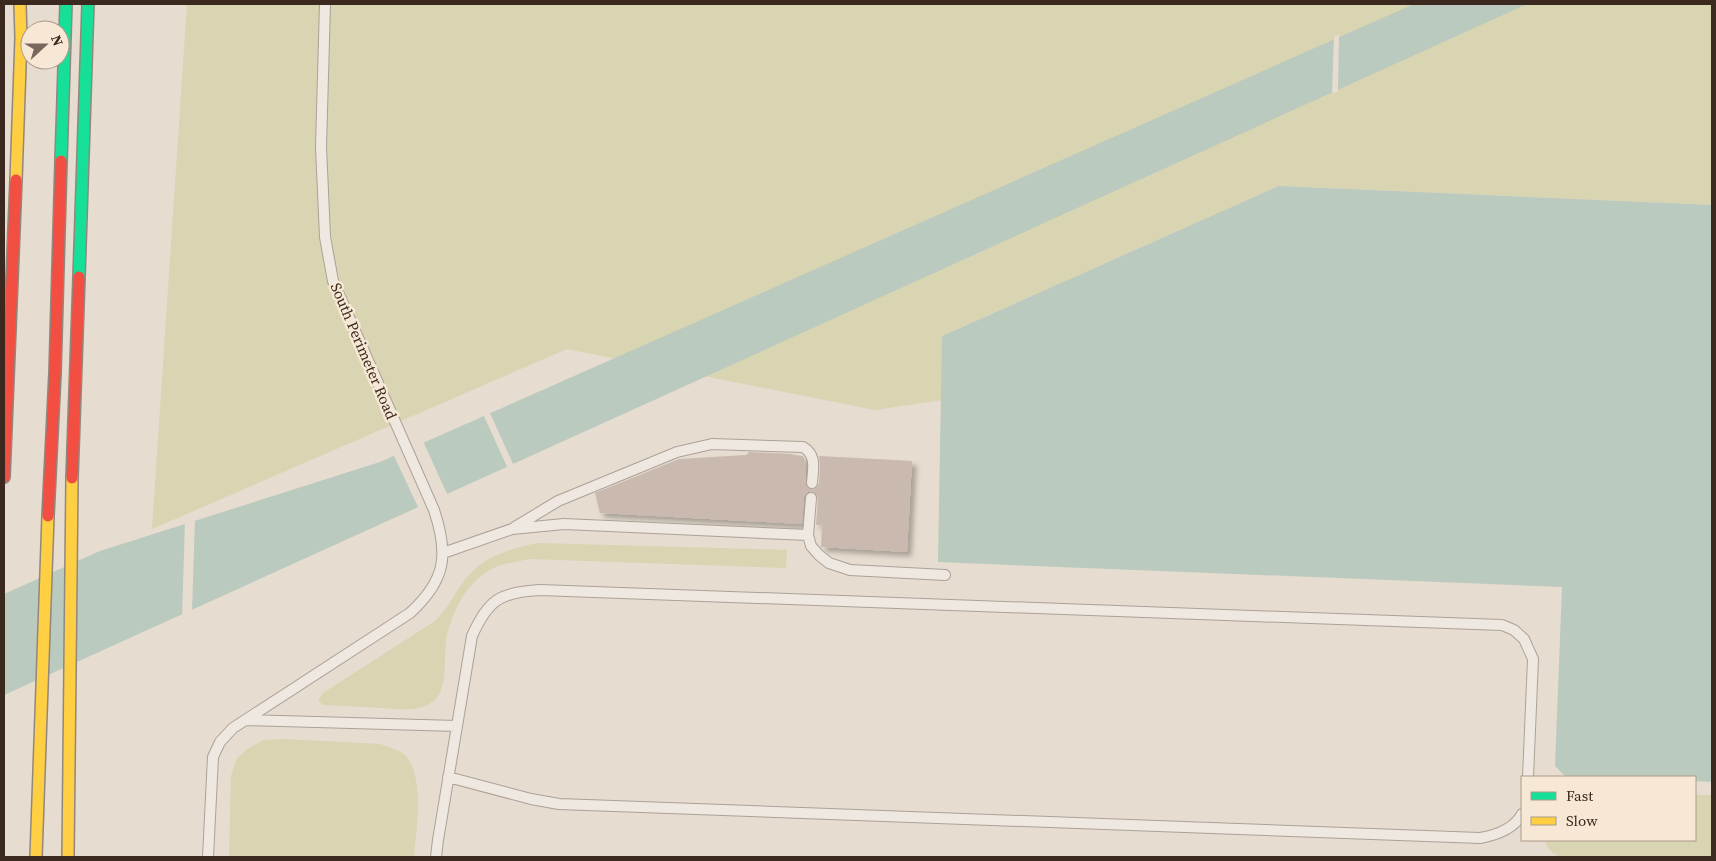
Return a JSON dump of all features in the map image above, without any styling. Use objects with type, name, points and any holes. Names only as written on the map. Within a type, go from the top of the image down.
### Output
[{"type":"highway","points":[[4,476],[20,4]]},
{"type":"highway","points":[[36,857],[66,4]]},
{"type":"highway","points":[[68,857],[71,523],[88,4]]},
{"type":"lane","name":"South Perimeter Road","points":[[208,857],[213,757],[220,742],[233,728],[410,613],[422,603],[439,576],[443,553],[441,534],[434,510],[333,282],[325,237],[321,147],[325,4]]},
{"type":"lane","points":[[443,553],[512,529],[558,501],[663,456],[712,444],[803,447],[811,453],[814,462],[812,483]]},
{"type":"lane","points":[[811,498],[808,535],[811,546],[818,555],[829,563],[850,570],[945,575]]},
{"type":"lane","points":[[512,529],[564,524],[808,535]]},
{"type":"lane","points":[[436,857],[472,636],[480,618],[490,605],[504,596],[521,591],[569,591],[1502,625],[1514,630],[1524,639],[1533,660],[1528,776]]},
{"type":"lane","points":[[246,720],[457,726]]},
{"type":"lane","points":[[448,776],[531,799],[559,804],[1480,838],[1491,836],[1510,828],[1521,816]]},
{"type":"shaded area","points":[[187,4],[1712,4],[1712,205],[1279,186],[942,336],[942,400],[875,410],[567,349],[152,529]]},
{"type":"shaded area","points":[[1414,4],[1527,4],[4,695],[4,594],[100,551],[380,462]]},
{"type":"shaded area","points":[[1279,186],[1712,205],[1712,782],[1696,781],[1696,776],[1565,776],[1555,766],[1562,587],[938,562],[942,336]]},
{"type":"shaded area","points":[[538,543],[787,550],[786,568],[530,559],[506,564],[494,568],[477,579],[457,607],[450,623],[446,641],[443,685],[439,695],[432,702],[422,707],[403,709],[323,705],[318,700],[323,693],[435,621],[464,581],[479,566],[507,551]]},
{"type":"shaded area","points":[[283,739],[380,744],[405,755],[411,764],[417,789],[418,804],[414,857],[229,857],[231,776],[237,758],[249,748],[264,740]]},
{"type":"shaded area","points":[[1696,795],[1712,795],[1712,857],[1561,857],[1550,851],[1545,841],[1696,841]]},
{"type":"pier","points":[[1339,34],[1338,92],[1332,93],[1334,37]]},
{"type":"pier","points":[[489,411],[514,466],[508,469],[483,414]]},
{"type":"pier","points":[[423,441],[448,496],[419,509],[393,454]]},
{"type":"pier","points":[[195,518],[192,612],[182,617],[185,521]]},
{"type":"building","points":[[749,452],[803,456],[806,464],[806,485],[812,490],[819,484],[819,456],[912,461],[907,552],[821,547],[822,525],[816,525],[818,498],[812,491],[808,492],[804,497],[802,524],[600,513],[595,493],[679,459],[746,455]]},
{"type":"traffic: fast","points":[[61,161],[66,4]]},
{"type":"traffic: fast","points":[[79,277],[88,4]]},
{"type":"traffic: slow","points":[[16,180],[21,38],[20,4]]},
{"type":"traffic: slow","points":[[68,857],[72,478]]},
{"type":"traffic: slow","points":[[36,857],[48,516]]},
{"type":"traffic: jam","points":[[48,516],[55,373],[61,161]]},
{"type":"traffic: jam","points":[[4,477],[16,180]]},
{"type":"traffic: jam","points":[[72,478],[79,277]]}]
